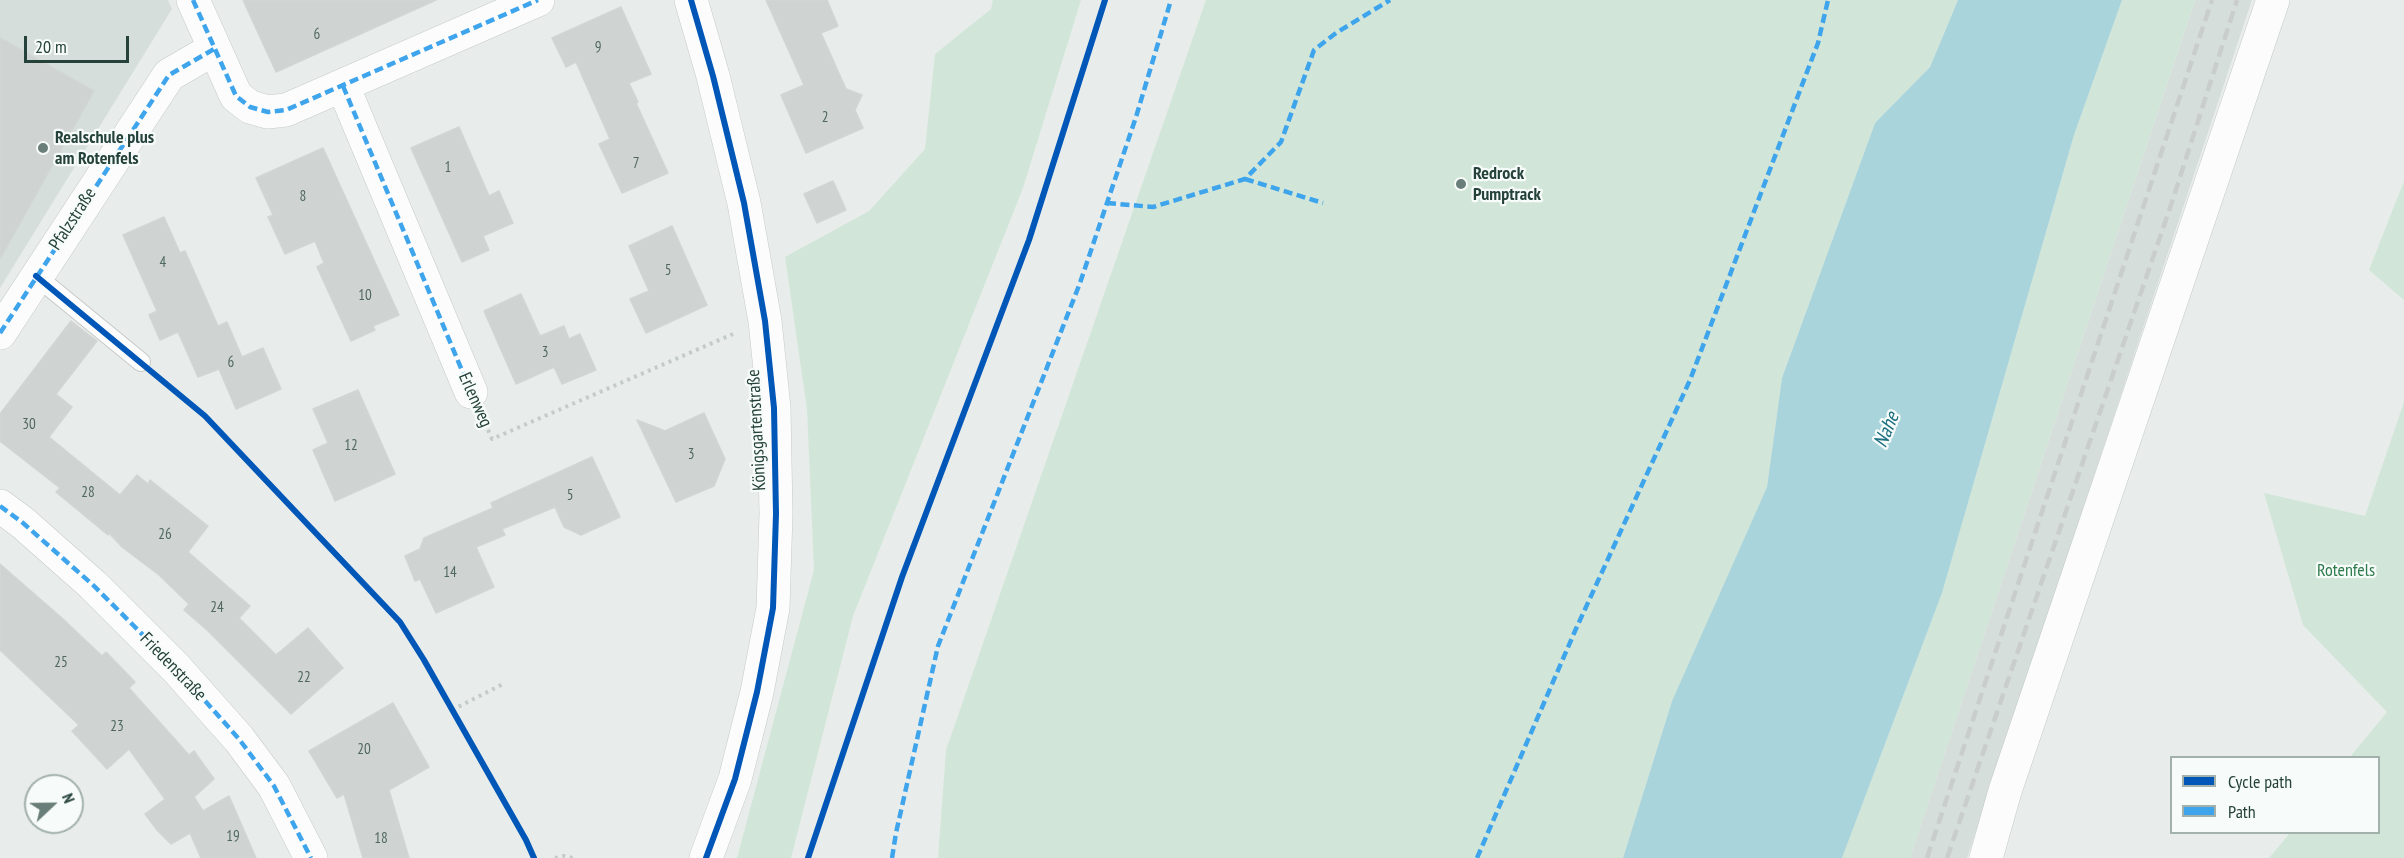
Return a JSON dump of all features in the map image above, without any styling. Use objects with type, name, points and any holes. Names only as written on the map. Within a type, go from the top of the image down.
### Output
[{"type":"street","points":[[193,0],[236,96],[250,107],[268,112],[286,110],[538,0]]},
{"type":"street","name":"Königsgartenstraße","points":[[691,0],[713,76],[744,203],[765,321],[774,408],[776,514],[773,608],[757,692],[738,769],[706,858]]},
{"type":"street","points":[[1986,858],[2005,791],[2273,0]]},
{"type":"street","name":"Pfalzstraße","points":[[0,333],[169,75],[214,49]]},
{"type":"street","name":"Erlenweg","points":[[343,86],[471,392]]},
{"type":"street","name":"Friedenstraße","points":[[0,506],[23,523],[93,585],[176,668],[232,730],[274,786],[311,858]]},
{"type":"lane","points":[[36,276],[141,362]]},
{"type":"path","points":[[141,362],[205,416],[400,622],[526,840],[534,858]]},
{"type":"path","points":[[452,710],[503,684]]},
{"type":"path","points":[[555,858],[564,856],[573,858]]},
{"type":"shaded area","name":"Realschule plus am Rotenfels","points":[[0,0],[168,0],[172,9],[0,288]]},
{"type":"shaded area","points":[[2195,0],[2252,0],[1967,858],[1910,858]]},
{"type":"green space","points":[[993,0],[1081,0],[1023,188],[853,616],[791,858],[737,858],[814,570],[807,409],[785,257],[869,211],[925,149],[935,54],[991,9]]},
{"type":"green space","points":[[1206,0],[1958,0],[1930,67],[1875,123],[1782,378],[1767,487],[1672,701],[1623,858],[938,858],[946,750]]},
{"type":"green space","points":[[2122,0],[2195,0],[1910,858],[1842,858],[1942,593],[2074,135]]},
{"type":"green space","points":[[2404,181],[2404,300],[2369,270]]},
{"type":"green space","name":"Rotenfels","points":[[2404,402],[2404,858],[2269,858],[2289,834],[2380,834],[2380,756],[2351,756],[2387,712],[2303,625],[2264,493],[2365,516]]},
{"type":"water","name":"Nahe","points":[[1958,0],[2122,0],[2074,135],[1942,593],[1842,858],[1623,858],[1672,701],[1767,487],[1782,378],[1875,123],[1930,67]]},
{"type":"building","points":[[243,0],[436,0],[276,72]]},
{"type":"building","points":[[766,0],[827,0],[838,26],[821,33],[846,89],[862,95],[855,110],[863,128],[806,153],[781,95],[804,85]]},
{"type":"building","points":[[621,7],[651,74],[629,83],[668,173],[622,193],[599,144],[610,139],[576,62],[566,67],[552,38]]},
{"type":"building","points":[[0,38],[94,91],[0,259]]},
{"type":"building","points":[[459,127],[489,196],[499,191],[513,223],[483,236],[489,250],[462,262],[411,148]]},
{"type":"building","points":[[323,148],[399,315],[373,326],[375,330],[351,341],[317,267],[324,263],[315,241],[285,254],[268,217],[273,215],[256,178]]},
{"type":"building","points":[[833,181],[846,210],[817,223],[804,194]]},
{"type":"building","points":[[164,217],[180,253],[185,251],[218,326],[227,322],[242,357],[263,348],[281,389],[236,409],[219,369],[198,377],[178,332],[160,340],[149,315],[157,311],[123,235]]},
{"type":"building","points":[[672,226],[707,305],[646,333],[630,299],[649,291],[629,246]]},
{"type":"building","points":[[521,294],[540,336],[564,326],[569,339],[580,334],[596,370],[562,384],[554,367],[516,384],[484,311]]},
{"type":"building","points":[[71,321],[97,341],[56,394],[72,407],[49,437],[120,495],[137,475],[148,484],[150,480],[208,526],[188,552],[250,606],[239,618],[276,655],[308,628],[343,668],[291,714],[184,610],[189,604],[159,575],[56,492],[60,488],[0,441],[0,414]]},
{"type":"building","points":[[358,390],[395,474],[335,501],[313,450],[328,443],[313,409]]},
{"type":"building","points":[[704,413],[725,459],[714,486],[676,502],[637,420],[665,431]]},
{"type":"building","points":[[592,457],[620,517],[581,535],[564,527],[555,507],[502,529],[505,535],[476,547],[494,587],[436,613],[420,579],[415,581],[405,556],[420,549],[424,538],[493,508],[491,503]]},
{"type":"building","points":[[0,564],[102,656],[106,652],[135,682],[129,688],[189,755],[194,751],[214,779],[194,797],[203,811],[229,796],[256,858],[201,858],[190,833],[171,844],[145,814],[165,799],[129,749],[107,769],[72,731],[79,725],[0,650]]},
{"type":"building","points":[[393,703],[429,767],[389,790],[409,858],[363,858],[344,794],[337,798],[309,751]]},
{"type":"railway","points":[[1927,858],[2212,0]]},
{"type":"railway","points":[[1947,858],[2171,205],[2237,0]]},
{"type":"marked path","points":[[193,0],[236,96],[250,107],[268,112],[286,110],[538,0]]},
{"type":"marked path","points":[[892,858],[938,646],[1080,283],[1136,117],[1171,0]]},
{"type":"marked path","points":[[1107,203],[1153,207],[1245,179],[1281,142],[1314,50],[1336,33],[1390,0]]},
{"type":"marked path","points":[[1477,858],[1575,631],[1690,380],[1818,43],[1828,0]]},
{"type":"marked path","points":[[0,333],[169,75],[214,49]]},
{"type":"marked path","points":[[343,86],[471,392]]},
{"type":"marked path","points":[[1245,179],[1323,203]]},
{"type":"marked path","points":[[0,506],[23,523],[93,585],[176,668],[239,739],[274,786],[311,858]]},
{"type":"cycle path","points":[[691,0],[713,76],[744,203],[765,321],[774,408],[776,514],[773,608],[757,692],[735,779],[706,858]]},
{"type":"cycle path","points":[[808,858],[902,577],[1029,240],[1105,0]]},
{"type":"cycle path","points":[[36,276],[205,416],[400,622],[424,660],[534,858]]},
{"type":"place","name":"Realschule plus am Rotenfels","points":[[43,148]]},
{"type":"place","name":"Redrock Pumptrack","points":[[1461,184]]}]
